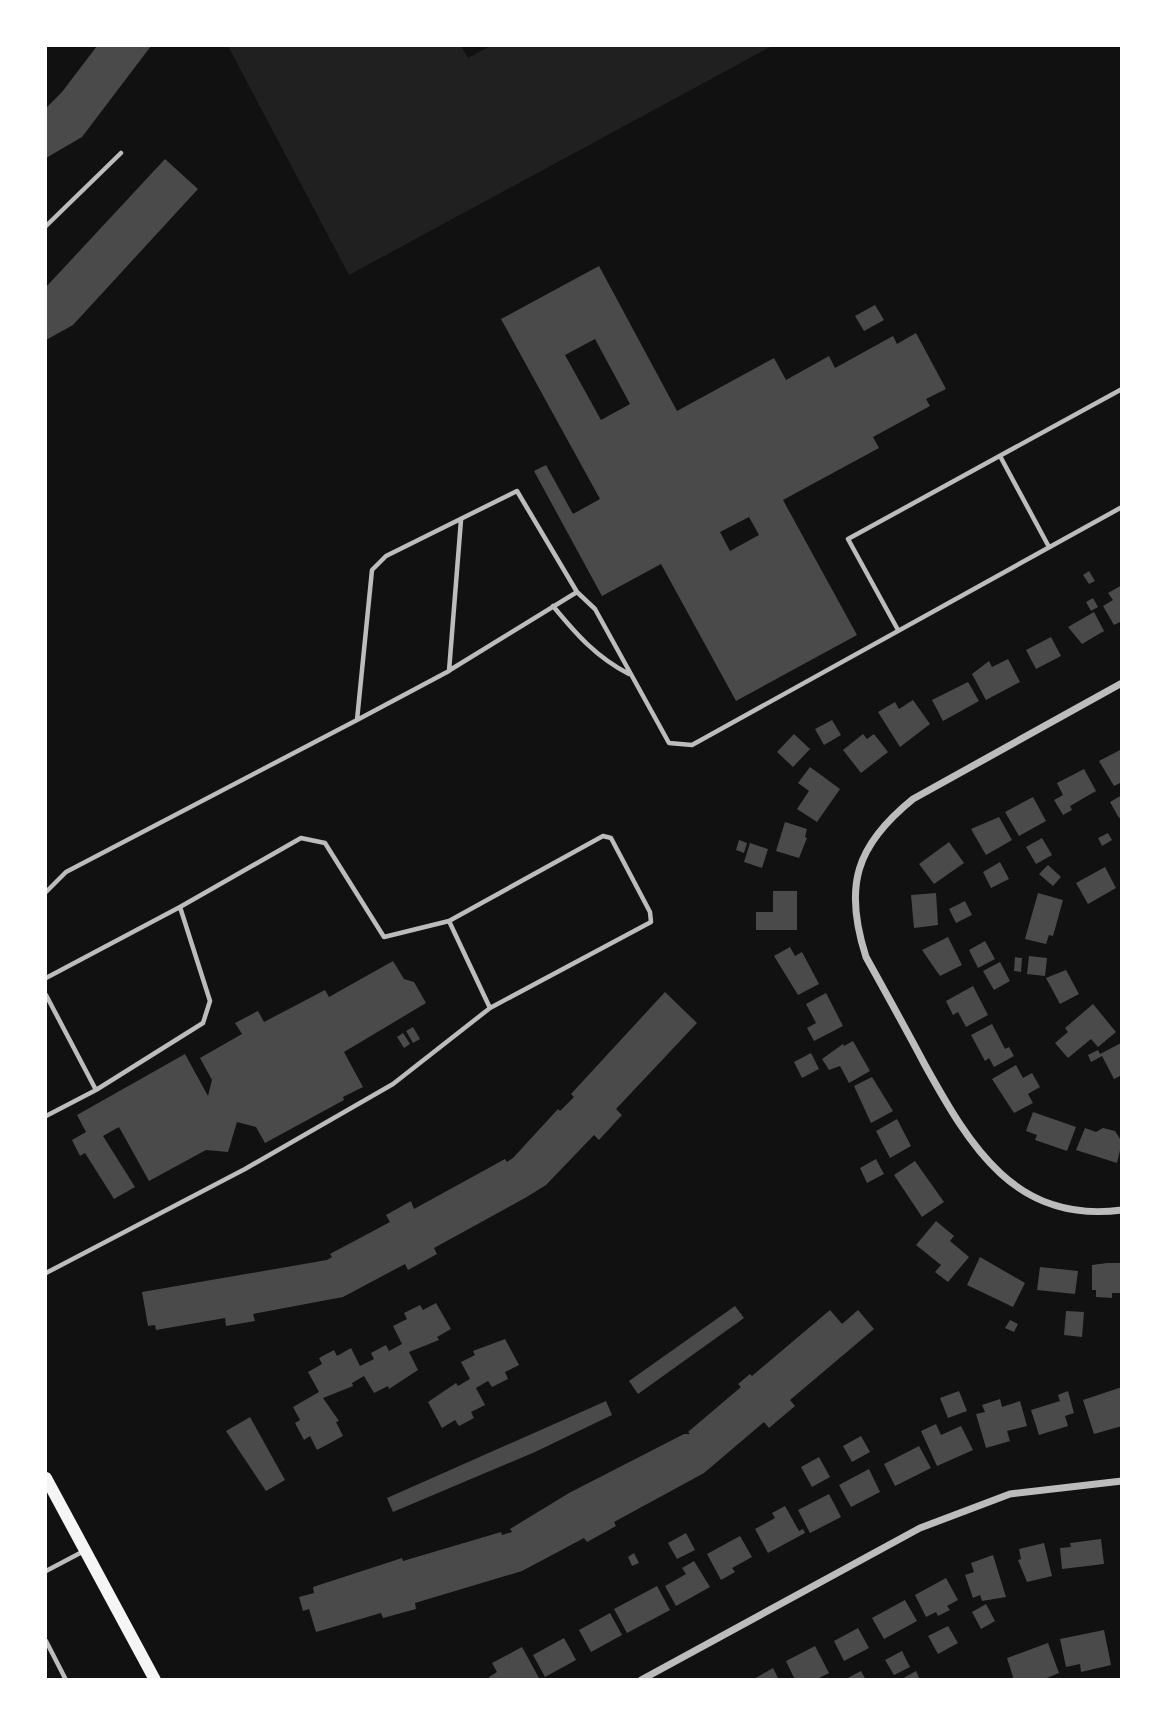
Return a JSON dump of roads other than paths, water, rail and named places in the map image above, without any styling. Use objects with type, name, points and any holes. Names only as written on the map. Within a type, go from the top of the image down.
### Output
[{"type":"main road","points":[[46,1478],[155,1679]]},
{"type":"street","points":[[1122,683],[913,799],[884,822],[864,852],[854,896],[857,928],[866,957],[960,1128],[985,1161],[1020,1190],[1059,1206],[1104,1212],[1122,1210]]},
{"type":"street","points":[[641,1679],[920,1528],[967,1507],[1010,1493],[1122,1481]]},
{"type":"lane","points":[[46,226],[121,153]]},
{"type":"lane","points":[[898,630],[848,539],[1122,390]]},
{"type":"lane","points":[[1000,456],[1049,547]]},
{"type":"lane","points":[[357,720],[373,570],[386,555],[517,491],[577,592],[595,609],[669,743],[692,745],[1122,508]]},
{"type":"lane","points":[[449,671],[461,519]]},
{"type":"lane","points":[[46,892],[66,872],[449,671],[577,592]]},
{"type":"lane","points":[[553,606],[586,646],[608,663],[632,675]]},
{"type":"lane","points":[[46,978],[180,907],[301,838],[326,843],[384,937],[449,921],[603,836],[611,838],[650,912],[651,922],[490,1008],[393,1084],[245,1170],[46,1273]]},
{"type":"lane","points":[[46,1116],[96,1090],[203,1023],[210,1001],[180,907]]},
{"type":"lane","points":[[449,921],[490,1008]]},
{"type":"lane","points":[[46,995],[96,1090]]},
{"type":"lane","points":[[46,1572],[84,1550]]},
{"type":"lane","points":[[46,1641],[66,1679]]}]
